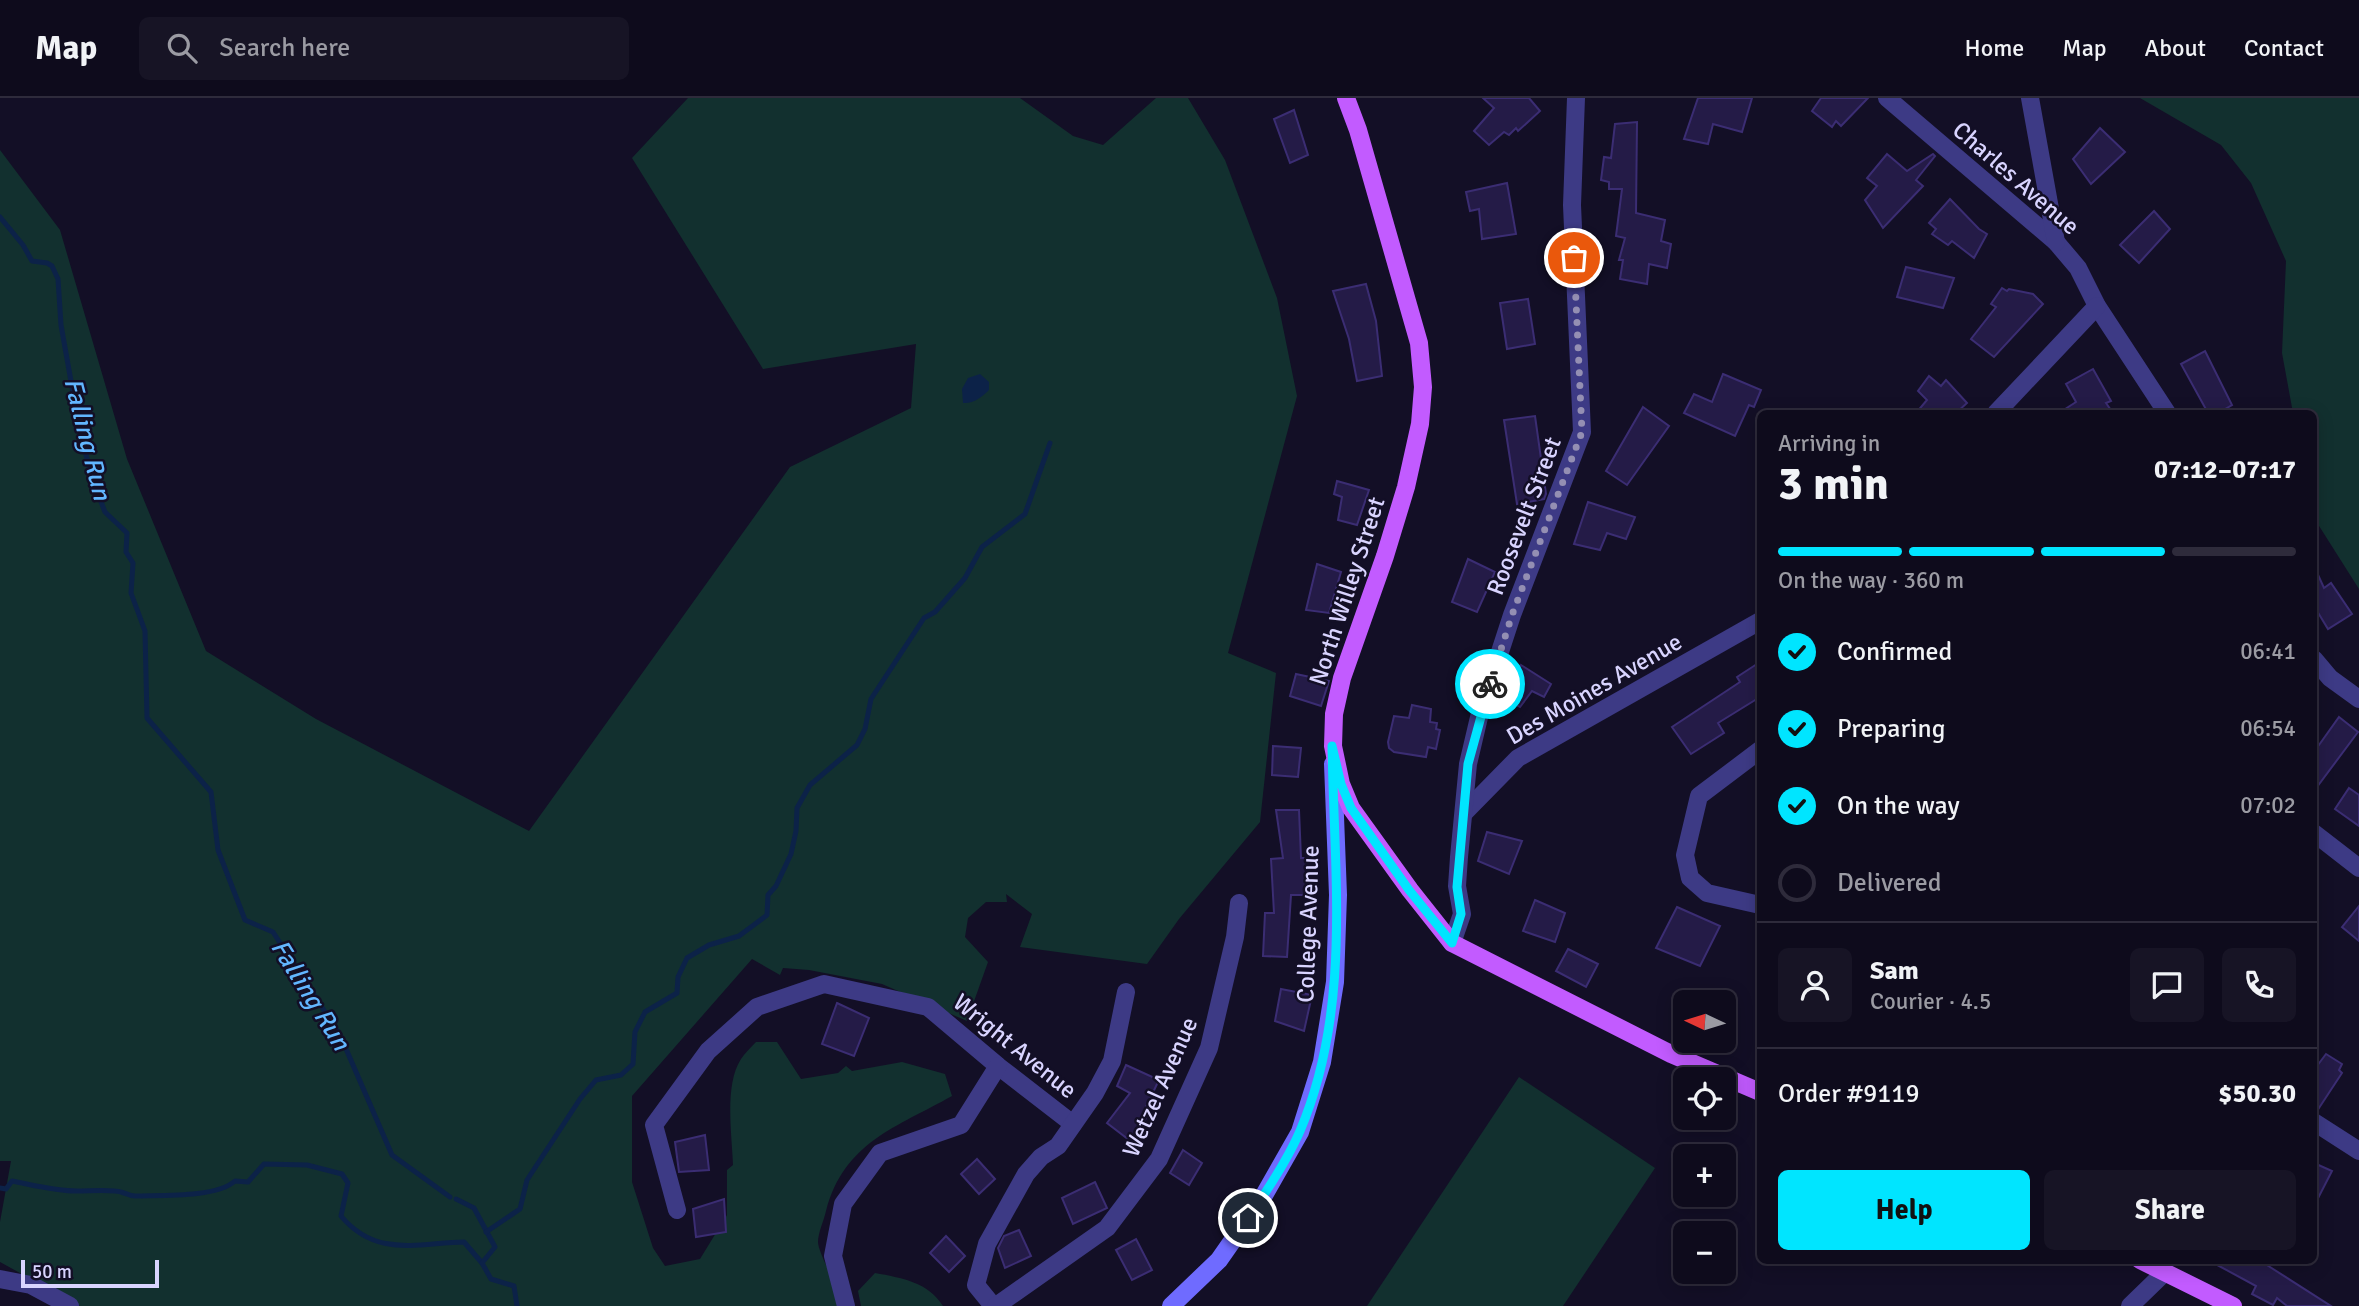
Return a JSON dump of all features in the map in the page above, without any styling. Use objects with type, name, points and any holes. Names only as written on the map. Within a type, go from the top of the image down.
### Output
[{"type":"main road","name":"North Willey Street","points":[[1346,98],[1358,130],[1419,343],[1423,387],[1420,424],[1406,487],[1342,678],[1334,714],[1332,746],[1341,784],[1351,808],[1409,890],[1452,943],[1671,1054],[1757,1091]]},
{"type":"main road","points":[[2148,1264],[2233,1306]]},
{"type":"street","name":"Roosevelt Street","points":[[1452,943],[1461,914],[1457,887],[1468,764],[1480,713],[1512,615],[1582,432],[1572,205],[1576,98]]},
{"type":"street","name":"Charles Avenue","points":[[1887,98],[2056,242],[2078,268],[2097,306],[2161,410]]},
{"type":"street","points":[[2029,98],[2056,242]]},
{"type":"street","points":[[1999,410],[2097,306]]},
{"type":"street","name":"Des Moines Avenue","points":[[1464,813],[1518,758],[1757,623]]},
{"type":"street","points":[[2317,663],[2330,678],[2359,699]]},
{"type":"street","name":"College Avenue","points":[[1171,1306],[1219,1261],[1263,1197],[1300,1132],[1322,1062],[1335,982],[1338,895],[1332,746]]},
{"type":"street","points":[[1757,752],[1699,796],[1685,855],[1690,878],[1707,893],[1757,904]]},
{"type":"street","points":[[2317,835],[2359,868]]},
{"type":"street","name":"Wetzel Avenue","points":[[995,1306],[1107,1228],[1159,1159],[1209,1048],[1235,937],[1239,903]]},
{"type":"street","name":"Wright Avenue","points":[[677,1210],[654,1125],[708,1051],[757,1007],[824,984],[928,1007],[1073,1124]]},
{"type":"street","points":[[995,1306],[976,1284],[987,1244],[1026,1174],[1041,1157],[1058,1146],[1095,1093],[1112,1061],[1126,992]]},
{"type":"street","points":[[846,1306],[833,1256],[842,1204],[880,1153],[961,1125],[998,1066]]},
{"type":"street","points":[[2317,1124],[2359,1151]]},
{"type":"street","points":[[2130,1306],[2165,1272]]},
{"type":"street","points":[[0,1279],[30,1285],[70,1306]]},
{"type":"green space","points":[[688,98],[1020,98],[1073,136],[1103,145],[1156,98],[1188,98],[1225,160],[1277,298],[1297,396],[1228,653],[1276,673],[1260,822],[1179,919],[1147,964],[1020,947],[1032,914],[1006,894],[1007,902],[986,902],[968,918],[965,937],[988,962],[967,1021],[882,984],[809,970],[783,968],[780,975],[752,959],[632,1096],[632,1182],[653,1248],[665,1266],[700,1259],[727,1215],[727,1170],[733,1165],[730,1110],[732,1082],[741,1059],[756,1042],[777,1042],[801,1079],[838,1073],[846,1066],[852,1071],[902,1062],[945,1074],[952,1096],[875,1139],[859,1152],[834,1188],[818,1242],[846,1306],[80,1306],[0,1262],[0,1222],[11,1161],[0,1161],[0,150],[60,230],[127,459],[206,651],[316,719],[529,831],[790,467],[911,408],[916,344],[763,369],[632,158]]},
{"type":"green space","points":[[2140,98],[2359,98],[2359,589],[2317,523],[2317,410],[2292,410],[2282,353],[2286,261],[2251,183],[2221,145]]},
{"type":"green space","points":[[1519,1077],[1655,1168],[1563,1306],[1367,1306]]},
{"type":"green space","points":[[875,1273],[922,1286],[943,1306],[861,1306],[858,1291]]},
{"type":"water","points":[[980,374],[989,382],[989,390],[977,400],[963,403],[962,389],[968,378]]},
{"type":"building","points":[[1483,98],[1529,98],[1540,111],[1518,131],[1516,128],[1509,135],[1504,132],[1489,145],[1474,131],[1494,108]]},
{"type":"building","points":[[1698,98],[1752,98],[1742,132],[1713,124],[1708,144],[1684,139]]},
{"type":"building","points":[[1821,98],[1868,98],[1841,126],[1836,121],[1832,127],[1812,111]]},
{"type":"building","points":[[1294,110],[1308,155],[1290,163],[1274,119]]},
{"type":"building","points":[[1637,122],[1636,213],[1665,220],[1661,241],[1671,244],[1667,268],[1649,264],[1647,284],[1620,279],[1623,260],[1619,260],[1625,238],[1616,236],[1622,189],[1609,189],[1609,182],[1601,180],[1604,157],[1611,158],[1615,124]]},
{"type":"building","points":[[2100,128],[2125,152],[2091,184],[2073,159]]},
{"type":"building","points":[[1887,154],[1907,171],[1933,154],[1935,156],[1916,180],[1923,186],[1883,228],[1865,200],[1877,186],[1867,178]]},
{"type":"building","points":[[1507,183],[1516,234],[1482,239],[1479,209],[1470,211],[1466,192]]},
{"type":"building","points":[[1950,199],[1987,234],[1974,258],[1952,241],[1948,245],[1932,234],[1936,229],[1929,223]]},
{"type":"building","points":[[2154,211],[2170,229],[2139,263],[2120,245]]},
{"type":"building","points":[[1906,267],[1954,278],[1943,308],[1897,297]]},
{"type":"building","points":[[1366,284],[1376,321],[1382,376],[1357,381],[1349,339],[1333,291]]},
{"type":"building","points":[[2002,288],[2033,294],[2043,304],[1994,357],[1971,339],[1996,307],[1991,304]]},
{"type":"building","points":[[1528,299],[1535,344],[1507,349],[1500,303]]},
{"type":"building","points":[[2205,351],[2232,405],[2223,410],[2206,410],[2181,364]]},
{"type":"building","points":[[2093,369],[2111,401],[2106,403],[2111,410],[2064,410],[2076,402],[2066,384]]},
{"type":"building","points":[[1723,374],[1761,390],[1754,407],[1749,405],[1735,436],[1684,413],[1694,394],[1712,402]]},
{"type":"building","points":[[1929,376],[1941,386],[1946,380],[1967,403],[1959,410],[1919,410],[1927,400],[1918,391]]},
{"type":"building","points":[[1643,407],[1669,426],[1627,485],[1606,471]]},
{"type":"building","points":[[1535,416],[1546,494],[1544,499],[1517,504],[1504,420]]},
{"type":"building","points":[[1337,481],[1369,490],[1357,525],[1338,520],[1342,497],[1334,494]]},
{"type":"building","points":[[1588,502],[1635,517],[1626,539],[1607,533],[1600,550],[1574,544]]},
{"type":"building","points":[[1468,559],[1495,572],[1477,612],[1452,602]]},
{"type":"building","points":[[1317,564],[1341,572],[1329,613],[1306,610]]},
{"type":"building","points":[[2317,573],[2324,588],[2331,583],[2352,614],[2328,629],[2317,611]]},
{"type":"building","points":[[1757,664],[1757,699],[1718,723],[1724,733],[1691,754],[1672,727],[1740,682],[1737,677]]},
{"type":"building","points":[[1521,665],[1551,684],[1544,697],[1532,691],[1520,707],[1504,698]]},
{"type":"building","points":[[1296,674],[1329,681],[1321,706],[1290,696]]},
{"type":"building","points":[[1412,705],[1431,709],[1430,722],[1437,723],[1436,729],[1440,730],[1436,749],[1428,747],[1426,757],[1394,752],[1389,748],[1394,716],[1409,718]]},
{"type":"building","points":[[2339,717],[2358,732],[2317,787],[2317,748]]},
{"type":"building","points":[[1273,746],[1301,748],[1298,777],[1272,775]]},
{"type":"building","points":[[2349,788],[2359,795],[2359,826],[2335,809]]},
{"type":"building","points":[[1276,810],[1299,810],[1301,858],[1308,858],[1310,895],[1291,895],[1287,957],[1263,956],[1265,913],[1274,913],[1271,859],[1283,858]]},
{"type":"building","points":[[1487,832],[1522,841],[1509,874],[1478,861]]},
{"type":"building","points":[[1535,900],[1565,913],[1555,942],[1523,931]]},
{"type":"building","points":[[2359,906],[2359,941],[2342,927]]},
{"type":"building","points":[[1677,907],[1720,926],[1700,966],[1656,948]]},
{"type":"building","points":[[1568,949],[1598,964],[1586,987],[1556,971]]},
{"type":"building","points":[[1281,989],[1312,995],[1304,1031],[1275,1021]]},
{"type":"building","points":[[837,1003],[869,1018],[854,1056],[822,1044]]},
{"type":"building","points":[[2326,1054],[2342,1064],[2339,1070],[2342,1073],[2317,1111],[2317,1066]]},
{"type":"building","points":[[1126,1065],[1159,1080],[1145,1109],[1149,1112],[1133,1143],[1107,1123],[1130,1093],[1117,1086]]},
{"type":"building","points":[[705,1135],[709,1170],[679,1172],[675,1142]]},
{"type":"building","points":[[1183,1150],[1202,1163],[1189,1185],[1170,1173]]},
{"type":"building","points":[[977,1159],[995,1179],[979,1194],[961,1174]]},
{"type":"building","points":[[2317,1164],[2332,1171],[2317,1200]]},
{"type":"building","points":[[1095,1182],[1107,1208],[1073,1224],[1062,1198]]},
{"type":"building","points":[[724,1199],[726,1232],[696,1237],[693,1209]]},
{"type":"building","points":[[1019,1230],[1031,1256],[1005,1268],[998,1248],[1004,1236]]},
{"type":"building","points":[[946,1236],[965,1256],[949,1272],[930,1253]]},
{"type":"building","points":[[1136,1239],[1152,1270],[1132,1280],[1116,1250]]},
{"type":"building","points":[[2215,1264],[2265,1264],[2331,1306],[2287,1306],[2277,1298],[2273,1305],[2252,1294],[2256,1286]]},
{"type":"waterway","name":"Falling Run","points":[[0,217],[23,245],[32,261],[52,266],[58,279],[61,325],[80,432],[93,481],[105,512],[127,533],[126,552],[133,563],[131,593],[145,631],[147,718],[211,792],[218,850],[245,920],[273,932],[340,1035],[392,1155],[450,1197]]},
{"type":"waterway","points":[[486,1232],[520,1209],[527,1180],[580,1099],[596,1080],[621,1075],[633,1064],[635,1032],[645,1012],[677,993],[678,977],[687,958],[709,945],[739,936],[767,915],[768,895],[776,886],[791,854],[797,808],[810,785],[857,745],[865,729],[871,699],[924,618],[935,612],[965,578],[982,547],[1025,514],[1050,443]]},
{"type":"waterway","points":[[0,1188],[6,1189],[12,1181],[44,1188],[115,1191],[135,1196],[187,1195],[215,1190],[235,1181],[248,1182],[264,1164],[307,1165],[342,1174],[348,1183],[341,1216],[368,1238],[398,1245],[464,1242],[482,1263]]},
{"type":"waterway","name":"Falling Run","points":[[456,1199],[474,1208],[495,1247],[482,1263],[491,1279],[514,1286],[517,1306]]},
{"type":"way so far","points":[[1490,684],[1512,615],[1582,432],[1574,258]]},
{"type":"route","points":[[1248,1218],[1300,1132],[1322,1062],[1335,982],[1338,895],[1332,746],[1341,784],[1351,808],[1409,890],[1452,943],[1461,914],[1457,887],[1468,764],[1490,684]]}]
